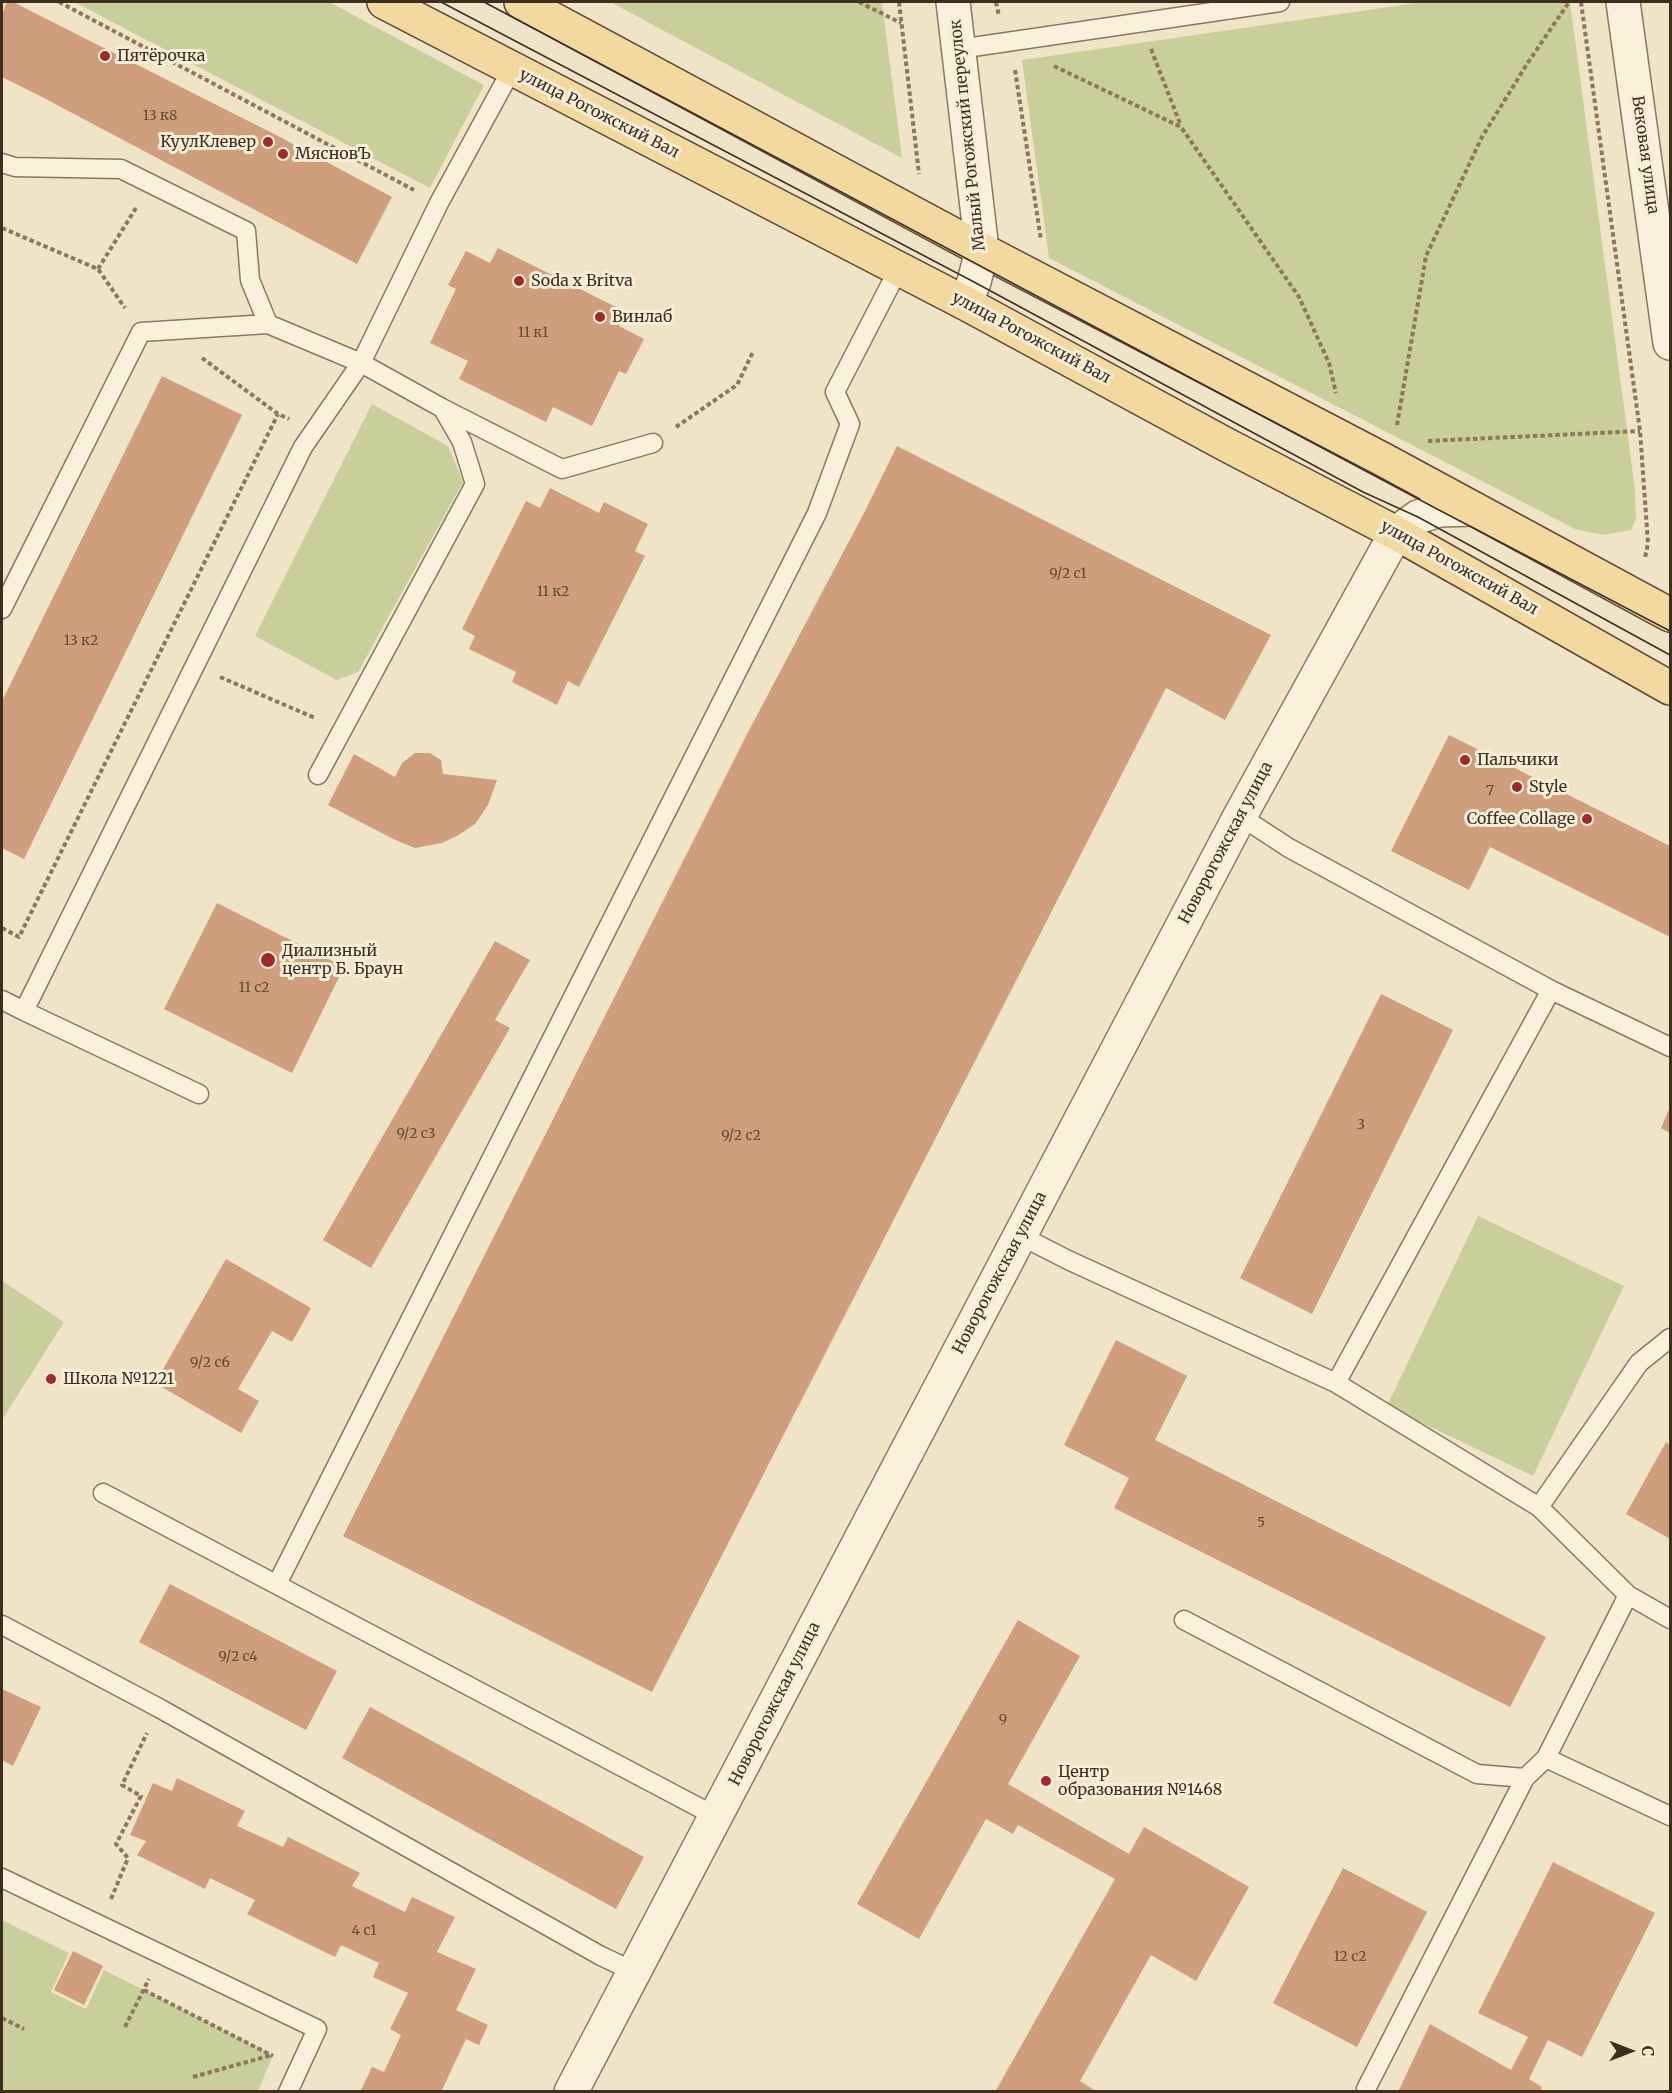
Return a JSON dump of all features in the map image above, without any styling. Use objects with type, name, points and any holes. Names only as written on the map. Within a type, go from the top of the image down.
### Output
[{"type":"main road","name":"улица Рогожский Вал","points":[[384,2],[899,268],[1225,444],[1396,532],[1671,688]]},
{"type":"main road","points":[[521,2],[982,250],[1671,615]]},
{"type":"street","name":"Малый Рогожский переулок","points":[[953,2],[982,250],[974,282],[965,303]]},
{"type":"street","name":"Вековая улица","points":[[1623,2],[1661,199],[1671,343]]},
{"type":"street","name":"Новорогожская улица","points":[[580,2089],[635,1972],[1019,1234],[1240,816],[1396,532],[1418,517],[1439,510],[1474,509]]},
{"type":"lane","points":[[959,49],[1280,2]]},
{"type":"lane","points":[[24,1011],[303,447],[361,363],[439,203],[512,69]]},
{"type":"lane","points":[[2,163],[15,167],[121,169],[246,231],[250,280],[268,324]]},
{"type":"lane","points":[[277,1584],[817,513],[850,424],[835,392],[899,268]]},
{"type":"lane","points":[[2,609],[141,332],[268,324],[361,363],[442,408],[562,469],[653,443]]},
{"type":"lane","points":[[318,775],[475,484],[462,442],[442,408]]},
{"type":"lane","points":[[1240,816],[1289,848],[1551,990],[1671,1047]]},
{"type":"lane","points":[[1336,1383],[1551,990]]},
{"type":"lane","points":[[2,1000],[199,1094]]},
{"type":"lane","points":[[1019,1234],[1068,1260],[1336,1383],[1539,1507],[1628,1594],[1671,1619]]},
{"type":"lane","points":[[1539,1507],[1639,1363],[1671,1338]]},
{"type":"lane","points":[[103,1493],[717,1816]]},
{"type":"lane","points":[[1366,2090],[1525,1778],[1546,1758],[1628,1594]]},
{"type":"lane","points":[[1184,1620],[1477,1774],[1525,1778]]},
{"type":"lane","points":[[2,1625],[159,1708],[601,1956],[635,1972]]},
{"type":"lane","points":[[1546,1758],[1671,1816]]},
{"type":"lane","points":[[2,1878],[317,2029],[288,2091]]},
{"type":"path","points":[[59,2],[439,203]]},
{"type":"path","points":[[859,2],[902,24]]},
{"type":"path","points":[[899,2],[920,177]]},
{"type":"path","points":[[996,2],[1002,42],[1011,50],[1041,241]]},
{"type":"path","points":[[1395,431],[1426,256],[1482,137],[1569,2]]},
{"type":"path","points":[[1581,2],[1640,431],[1648,543],[1645,558]]},
{"type":"path","points":[[1141,22],[1181,127],[1299,297],[1329,363],[1337,398]]},
{"type":"path","points":[[1054,66],[1181,127]]},
{"type":"path","points":[[98,269],[151,183]]},
{"type":"path","points":[[2,228],[98,269],[141,332]]},
{"type":"path","points":[[2,928],[19,936],[278,414],[164,330]]},
{"type":"path","points":[[653,443],[737,385],[753,352]]},
{"type":"path","points":[[1417,442],[1640,431]]},
{"type":"path","points":[[195,666],[342,730]]},
{"type":"path","points":[[100,1925],[128,1858],[116,1844],[141,1796],[122,1785],[159,1708]]},
{"type":"path","points":[[125,2026],[160,1954]]},
{"type":"path","points":[[144,1990],[273,2055]]},
{"type":"path","points":[[2,2018],[24,2029]]},
{"type":"path","points":[[194,2078],[310,2044]]},
{"type":"path","points":[[270,2064],[273,2055]]},
{"type":"green space","points":[[74,2],[329,2],[484,85],[430,188]]},
{"type":"green space","points":[[610,2],[882,2],[902,158]]},
{"type":"green space","points":[[1423,2],[1570,2],[1635,490],[1636,519],[1631,530],[1603,535],[1575,529],[1049,258],[1022,60]]},
{"type":"green space","points":[[372,404],[448,446],[463,482],[358,672],[337,680],[255,636]]},
{"type":"green space","points":[[1478,1216],[1624,1286],[1533,1476],[1387,1406]]},
{"type":"green space","points":[[2,1281],[64,1322],[2,1420]]},
{"type":"green space","points":[[2,1920],[69,1953],[51,1992],[86,2009],[104,1970],[273,2055],[258,2091],[2,2091]]},
{"type":"building","points":[[7,2],[13,2],[280,137],[392,197],[357,264],[2,77],[2,14]]},
{"type":"building","points":[[498,248],[626,312],[619,326],[644,339],[626,374],[619,371],[592,426],[553,407],[546,422],[459,379],[468,361],[430,343],[456,289],[448,285],[466,251],[490,263]]},
{"type":"building","points":[[162,376],[242,415],[24,859],[2,848],[2,701]]},
{"type":"building","points":[[897,446],[1271,635],[1225,720],[1166,688],[652,1692],[343,1536],[746,736]]},
{"type":"building","points":[[550,488],[599,513],[604,502],[648,524],[635,551],[645,556],[579,687],[568,681],[557,705],[512,682],[516,672],[469,649],[475,636],[462,629],[526,501],[540,508]]},
{"type":"building","points":[[1449,735],[1670,846],[1670,937],[1490,847],[1469,890],[1391,851]]},
{"type":"building","points":[[415,753],[430,753],[441,760],[443,774],[497,780],[488,805],[475,824],[442,843],[415,848],[328,805],[354,754],[395,777],[402,763]]},
{"type":"building","points":[[217,903],[344,967],[292,1073],[164,1009]]},
{"type":"building","points":[[495,941],[530,960],[495,1020],[510,1028],[371,1268],[323,1240]]},
{"type":"building","points":[[1381,994],[1453,1030],[1312,1314],[1240,1278]]},
{"type":"building","points":[[1670,1107],[1670,1133],[1661,1128]]},
{"type":"building","points":[[226,1259],[311,1308],[292,1342],[272,1331],[238,1389],[259,1401],[241,1433],[155,1383]]},
{"type":"building","points":[[1116,1340],[1187,1376],[1155,1440],[1546,1637],[1510,1707],[1114,1508],[1129,1478],[1064,1445]]},
{"type":"building","points":[[1666,1442],[1670,1445],[1670,1539],[1626,1514]]},
{"type":"building","points":[[170,1584],[337,1671],[306,1730],[139,1642]]},
{"type":"building","points":[[1018,1620],[1080,1656],[1008,1784],[1129,1854],[1144,1827],[1249,1887],[1196,1981],[1151,1955],[1080,2081],[1097,2092],[995,2092],[1115,1879],[1018,1825],[1013,1834],[986,1819],[919,1939],[857,1904]]},
{"type":"building","points":[[2,1689],[41,1707],[13,1766],[2,1760]]},
{"type":"building","points":[[370,1707],[644,1857],[616,1909],[342,1758]]},
{"type":"building","points":[[177,1778],[245,1811],[237,1826],[283,1847],[288,1837],[360,1873],[352,1886],[405,1912],[412,1897],[455,1917],[437,1952],[476,1969],[456,2010],[488,2025],[479,2045],[466,2039],[441,2092],[360,2092],[372,2067],[384,2072],[401,2035],[390,2029],[408,1993],[373,1977],[379,1963],[341,1945],[335,1957],[247,1914],[255,1900],[210,1878],[205,1889],[137,1855],[146,1841],[130,1835],[153,1783],[172,1791]]},
{"type":"building","points":[[1553,1862],[1655,1913],[1582,2057],[1548,2040],[1529,2079],[1542,2087],[1540,2092],[1398,2092],[1430,2024],[1511,2070],[1528,2037],[1478,2013]]},
{"type":"building","points":[[1343,1868],[1427,1912],[1357,2047],[1273,2003]]},
{"type":"building","points":[[73,1951],[103,1966],[84,2005],[54,1990]]},
{"type":"tram line","points":[[441,2],[974,282],[1363,492],[1418,517],[1670,655]]},
{"type":"tram line","points":[[484,2],[1670,631]]},
{"type":"place","name":"Пятёрочка","points":[[105,56]]},
{"type":"place","name":"КуулКлевер","points":[[268,142]]},
{"type":"place","name":"МясновЪ","points":[[283,154]]},
{"type":"place","name":"Soda x Britva","points":[[519,281]]},
{"type":"place","name":"Винлаб","points":[[600,317]]},
{"type":"place","name":"Пальчики","points":[[1465,760]]},
{"type":"place","name":"Style","points":[[1517,787]]},
{"type":"place","name":"Coffee Collage","points":[[1587,819]]},
{"type":"place","name":"Диализный центр Б. Браун","points":[[268,960]]},
{"type":"place","name":"Школа №1221","points":[[51,1379]]},
{"type":"place","name":"Центр образования №1468","points":[[1046,1781]]}]
